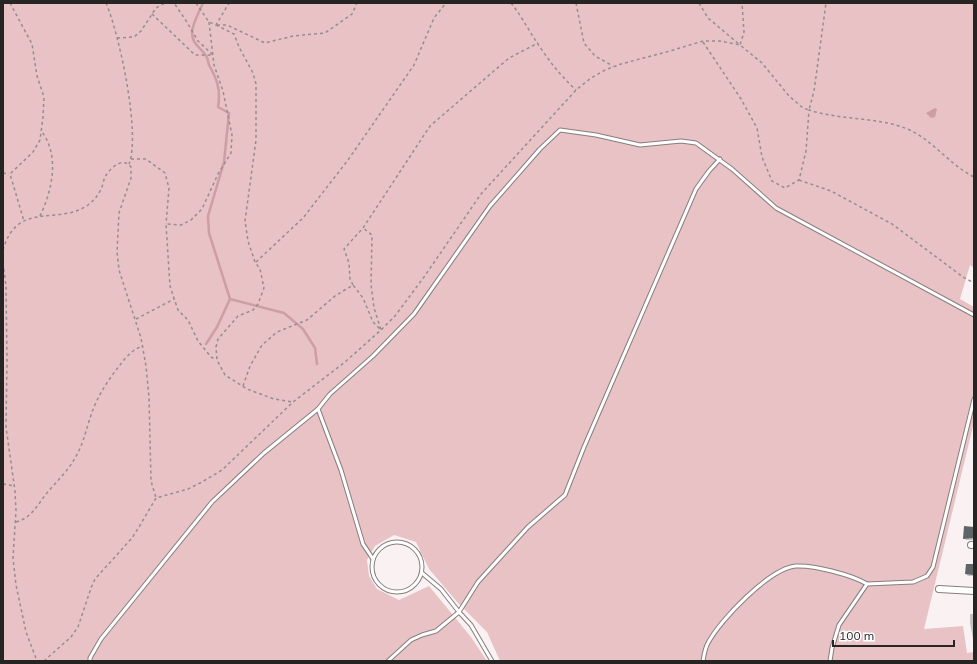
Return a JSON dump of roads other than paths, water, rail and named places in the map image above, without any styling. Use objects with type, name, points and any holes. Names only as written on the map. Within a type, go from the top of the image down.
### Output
[{"type":"street","points":[[939,589],[974,590]]},
{"type":"lane","points":[[90,661],[90,658],[101,639],[212,502],[264,452],[318,408],[330,394],[373,356],[414,314],[490,206],[540,149],[560,130],[596,135],[640,145],[680,141],[696,143],[732,168],[776,208],[974,315]]},
{"type":"lane","points":[[388,661],[411,640],[436,631],[459,612],[478,582],[528,527],[565,495],[612,382],[696,189],[708,171],[720,159]]},
{"type":"lane","points":[[703,661],[708,644],[724,620],[772,576],[786,569],[796,566],[824,569],[860,580],[867,584],[913,582],[926,576],[933,567],[974,399]]},
{"type":"lane","points":[[318,408],[341,470],[363,544],[373,559]]},
{"type":"lane","points":[[400,541],[408,543],[415,548],[420,556],[423,564],[422,573],[416,583],[407,591],[390,591],[383,588],[377,582],[372,571],[373,559],[377,551],[387,543],[400,541]]},
{"type":"lane","points":[[422,573],[441,589],[471,625],[492,661]]},
{"type":"lane","points":[[830,661],[832,648],[839,625],[867,584]]},
{"type":"waterway","points":[[203,3],[196,17],[192,36],[195,43],[207,57],[216,80],[219,90],[218,107],[229,113],[224,162],[208,216],[209,233],[230,299],[217,327],[206,344]]},
{"type":"waterway","points":[[230,299],[284,313],[303,329],[315,348],[317,364]]}]
